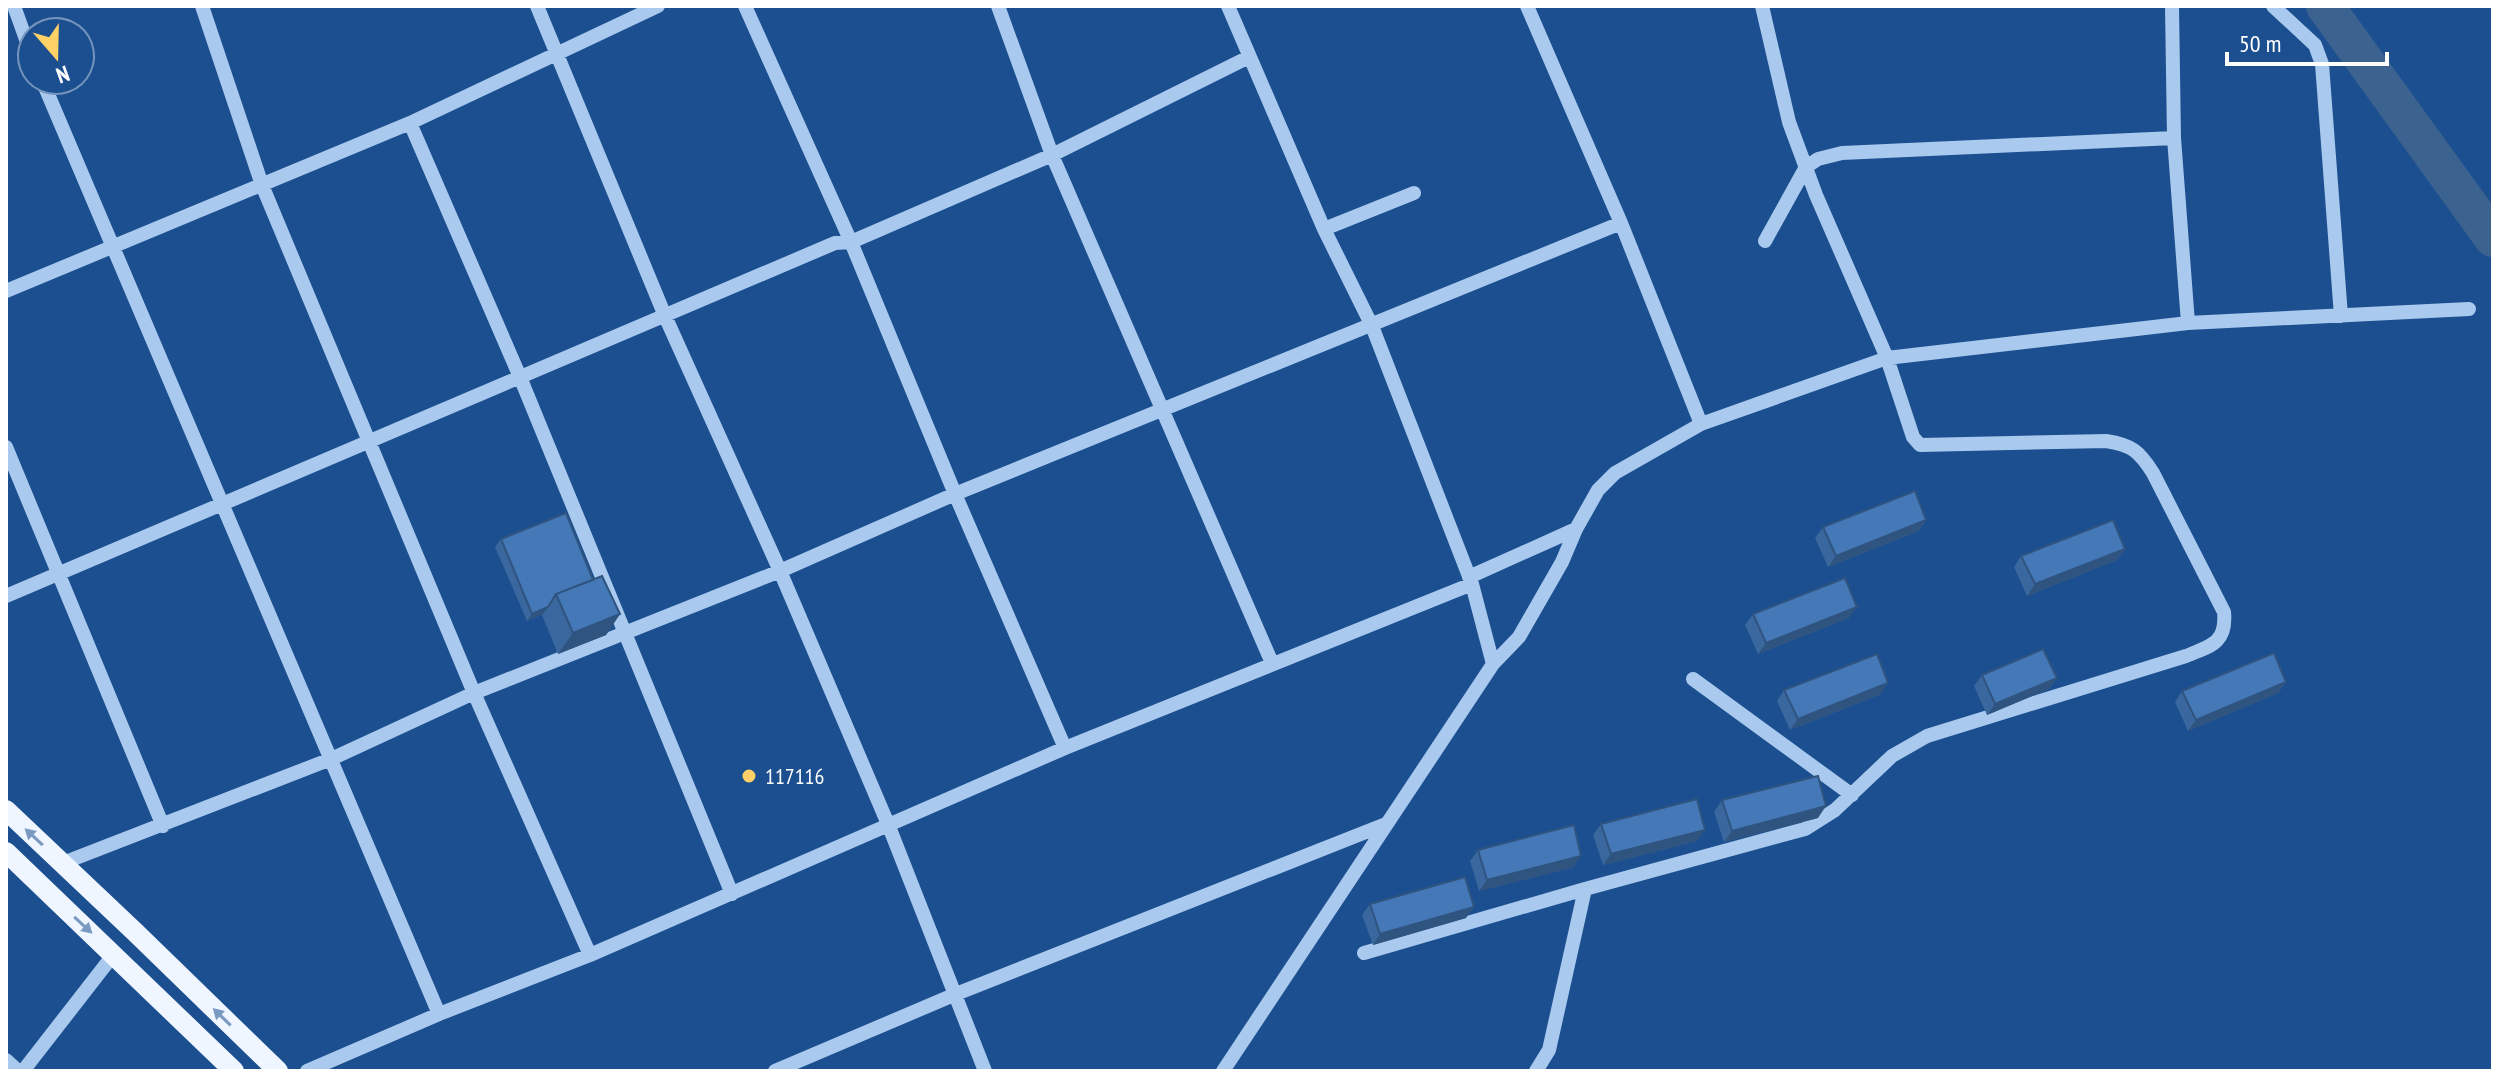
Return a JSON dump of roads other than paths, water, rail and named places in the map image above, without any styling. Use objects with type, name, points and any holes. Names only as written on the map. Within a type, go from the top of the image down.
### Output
[{"type":"main road","points":[[6,810],[278,1071]]},
{"type":"main road","points":[[6,852],[234,1071]]},
{"type":"street","points":[[202,6],[262,185],[474,693],[590,955]]},
{"type":"street","points":[[537,6],[665,316],[780,571],[888,824],[985,1071]]},
{"type":"street","points":[[6,291],[410,123],[658,6]]},
{"type":"street","points":[[745,6],[851,242],[1065,748]]},
{"type":"street","points":[[998,6],[1052,155],[1272,663]]},
{"type":"street","points":[[1228,6],[1324,229],[1372,326],[1470,580],[1493,664]]},
{"type":"street","points":[[1527,6],[1621,223],[1701,424]]},
{"type":"street","points":[[1364,953],[1585,889],[1788,835],[1819,821],[1852,795],[1892,756],[1927,736],[2186,656],[2207,648],[2221,637],[2226,628],[2224,612],[2153,473],[2128,444],[2106,441],[1920,445],[1913,437],[1887,358],[1789,122],[1762,6]]},
{"type":"street","points":[[2172,6],[2174,138],[2188,323]]},
{"type":"street","points":[[2273,6],[2315,45],[2322,64],[2341,316]]},
{"type":"street","points":[[6,596],[835,243],[851,242],[1052,155],[1249,57]]},
{"type":"street","points":[[49,96],[439,1014]]},
{"type":"street","points":[[410,123],[520,377],[732,894]]},
{"type":"street","points":[[1765,241],[1806,167],[1818,159],[1842,153],[2174,138]]},
{"type":"street","points":[[1324,229],[1414,193]]},
{"type":"street","points":[[63,863],[331,759],[474,693],[780,571],[955,494],[1621,223]]},
{"type":"street","points":[[1223,1071],[1493,664],[1519,637],[1598,490],[1615,473],[1701,424],[1887,358],[2188,323],[2469,309]]},
{"type":"street","points":[[6,447],[163,826]]},
{"type":"street","points":[[307,1071],[439,1014],[590,955],[1065,748],[1470,580],[1576,529]]},
{"type":"street","points":[[1693,679],[1852,795]]},
{"type":"street","points":[[775,1071],[956,994],[1386,824]]},
{"type":"street","points":[[1536,1071],[1549,1050],[1585,889]]},
{"type":"street","points":[[6,1060],[20,1071],[114,954]]},
{"type":"waterway","points":[[2325,6],[2493,238]]},
{"type":"place","name":"117116","points":[[749,776]]}]
